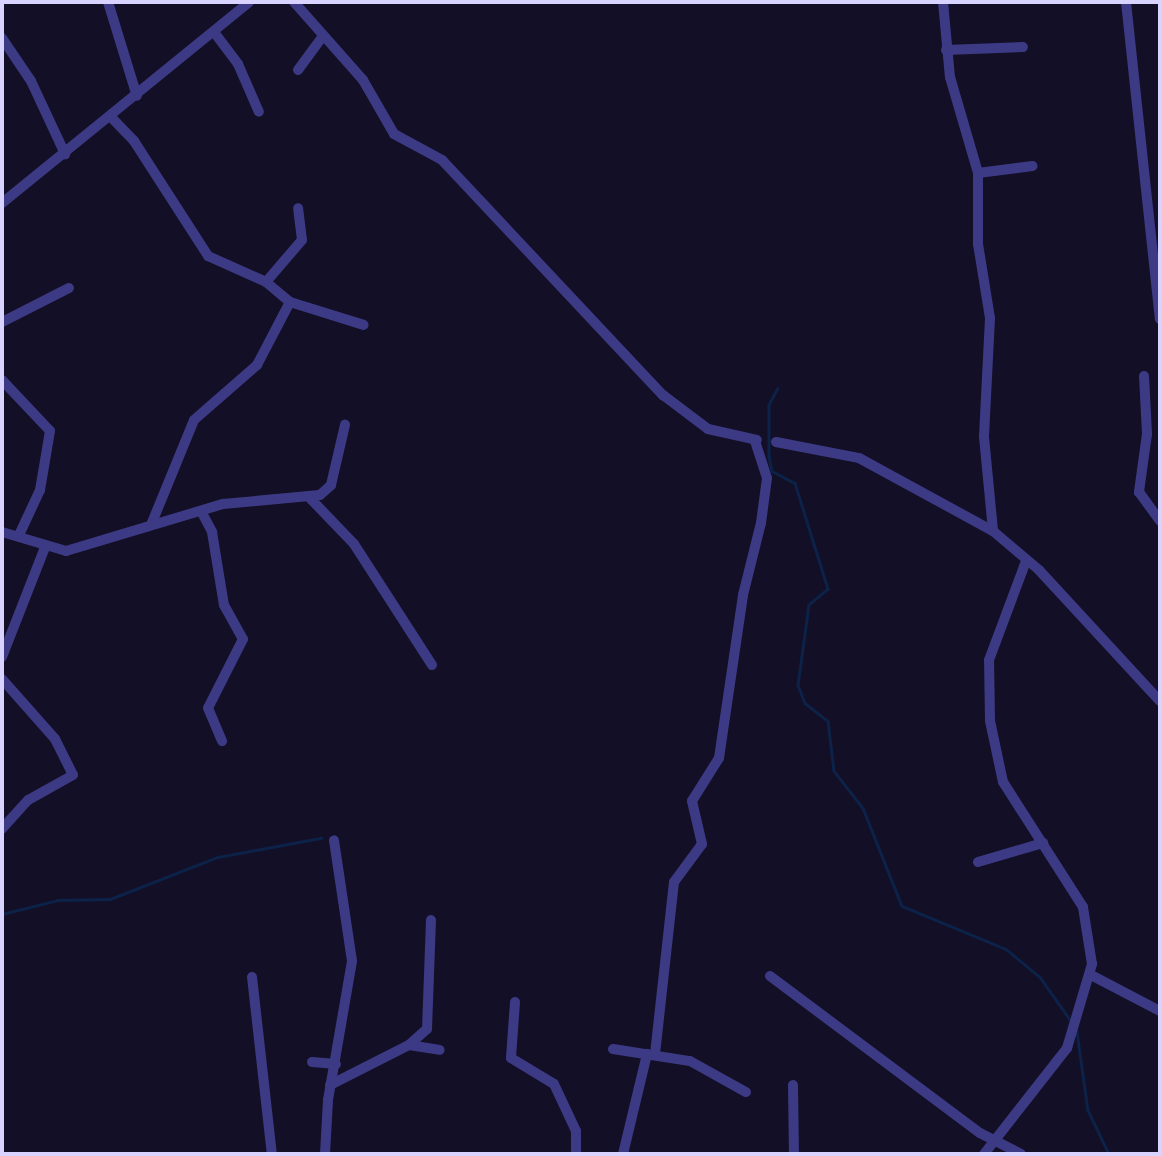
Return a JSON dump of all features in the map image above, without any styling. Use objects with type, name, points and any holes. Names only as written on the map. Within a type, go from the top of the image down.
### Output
[{"type":"street","points":[[108,2],[137,96]]},
{"type":"street","points":[[2,203],[137,96],[249,2]]},
{"type":"street","points":[[293,2],[374,96],[394,134],[442,160],[672,404],[708,429],[756,440],[766,478],[761,523],[743,595],[719,758],[692,801],[702,844],[674,882],[651,1054],[623,1154]]},
{"type":"street","points":[[943,2],[946,50],[978,173],[978,244],[990,318],[984,437],[993,531]]},
{"type":"street","points":[[1126,2],[1160,319]]},
{"type":"street","points":[[214,32],[238,64],[259,112]]},
{"type":"street","points":[[298,70],[323,36]]},
{"type":"street","points":[[2,38],[31,81],[65,154]]},
{"type":"street","points":[[946,50],[1023,47]]},
{"type":"street","points":[[110,116],[134,141],[208,256],[266,282],[290,302],[364,325]]},
{"type":"street","points":[[978,173],[1033,166]]},
{"type":"street","points":[[266,282],[302,240],[298,208]]},
{"type":"street","points":[[2,322],[69,288]]},
{"type":"street","points":[[150,525],[194,420],[257,365],[290,302]]},
{"type":"street","points":[[1144,376],[1147,434],[1139,492],[1160,520]]},
{"type":"street","points":[[2,380],[51,431],[40,490],[19,535]]},
{"type":"street","points":[[2,531],[19,535],[45,547],[80,549],[150,525],[252,498],[308,496],[329,489],[345,425]]},
{"type":"street","points":[[776,442],[859,458],[993,531],[1026,561],[1160,701]]},
{"type":"street","points":[[308,496],[354,544],[432,665]]},
{"type":"street","points":[[201,511],[215,544],[224,605],[243,639],[208,708],[222,741]]},
{"type":"street","points":[[2,657],[45,547]]},
{"type":"street","points":[[984,1154],[1078,1025],[1091,975],[1089,922],[1043,843],[1003,782],[987,692],[989,660],[1026,561]]},
{"type":"street","points":[[2,679],[55,739],[73,775],[28,800],[2,829]]},
{"type":"street","points":[[325,1154],[330,1085],[336,1064],[352,961],[334,840]]},
{"type":"street","points":[[978,862],[1043,843]]},
{"type":"street","points":[[330,1085],[409,1045],[430,1019],[431,920]]},
{"type":"street","points":[[1091,975],[1160,1011]]},
{"type":"street","points":[[770,976],[995,1140],[1021,1154]]},
{"type":"street","points":[[252,977],[272,1154]]},
{"type":"street","points":[[515,1002],[511,1058],[554,1084],[576,1131],[576,1154]]},
{"type":"street","points":[[409,1045],[440,1050]]},
{"type":"street","points":[[614,1049],[690,1060],[746,1091]]},
{"type":"street","points":[[312,1062],[336,1064]]},
{"type":"street","points":[[793,1085],[794,1154]]},
{"type":"waterway","points":[[778,388],[769,405],[769,456],[772,471],[795,483],[828,589],[809,605],[798,685],[805,703],[828,721],[834,771],[863,808],[902,906],[1006,949],[1040,977],[1071,1021]]},
{"type":"waterway","points":[[2,914],[58,900],[110,899],[218,857],[321,838]]},
{"type":"waterway","points":[[1076,1025],[1088,1110],[1109,1154]]}]
